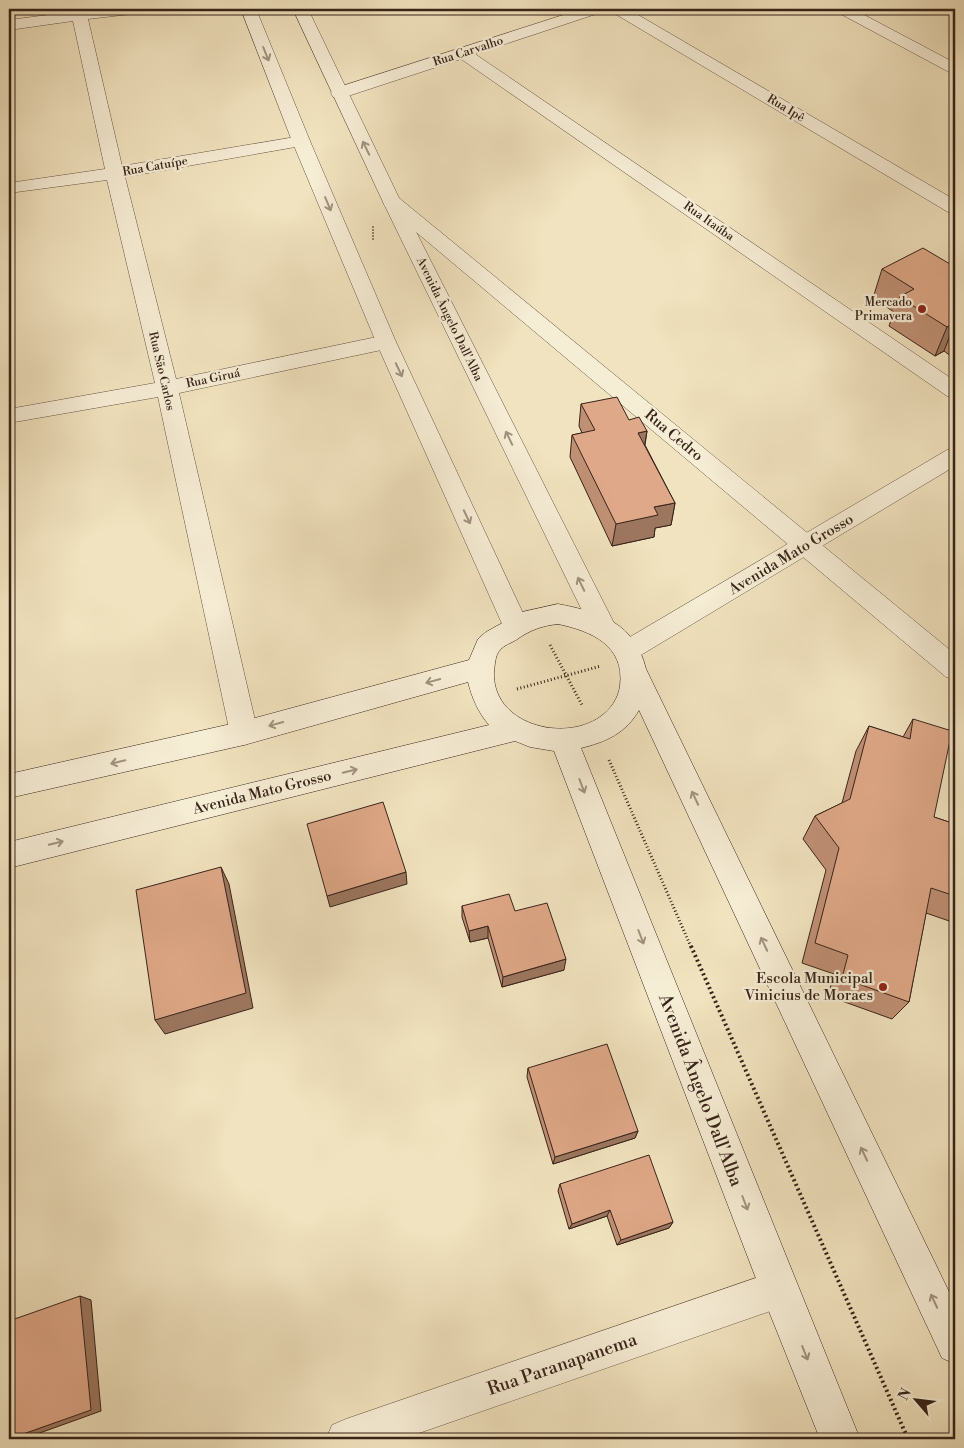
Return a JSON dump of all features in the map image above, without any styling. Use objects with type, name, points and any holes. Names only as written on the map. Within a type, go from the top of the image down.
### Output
[{"type":"street","points":[[9,25],[79,12],[131,9]]},
{"type":"street","points":[[248,9],[301,141],[386,342],[526,621]]},
{"type":"street","name":"Avenida Ângelo Dall'Alba","points":[[300,9],[392,202],[603,627]]},
{"type":"street","name":"Rua Carvalho","points":[[339,93],[596,9]]},
{"type":"street","name":"Rua Ipê","points":[[617,9],[955,208]]},
{"type":"street","points":[[842,9],[955,69]]},
{"type":"street","name":"Rua São Carlos","points":[[79,12],[115,173],[167,388],[244,733]]},
{"type":"street","name":"Rua Itaúba","points":[[462,52],[955,391]]},
{"type":"street","name":"Rua Catuípe","points":[[9,188],[115,173],[301,141]]},
{"type":"street","name":"Rua Cedro","points":[[392,202],[955,669]]},
{"type":"street","name":"Rua Giruá","points":[[9,416],[167,388],[386,342]]},
{"type":"street","name":"Avenida Mato Grosso","points":[[631,661],[806,545],[955,456]]},
{"type":"street","points":[[631,661],[634,690],[627,708],[615,722],[596,733],[564,740],[548,740],[515,730],[494,713],[482,691],[480,668],[490,643],[526,621],[558,614],[582,618],[603,627],[617,638],[631,661],[955,1345]]},
{"type":"street","points":[[9,786],[244,733],[480,668]]},
{"type":"street","name":"Avenida Mato Grosso","points":[[9,855],[515,730]]},
{"type":"street","name":"Avenida Ângelo Dall'Alba","points":[[564,740],[779,1289],[840,1439]]},
{"type":"street","name":"Rua Paranapanema","points":[[346,1439],[779,1289]]},
{"type":"path","points":[[526,621],[566,675],[596,733],[908,1439]]},
{"type":"path","points":[[514,690],[566,675],[631,661]]},
{"type":"building","points":[[923,248],[955,267],[955,322],[947,327],[899,297],[914,289],[882,269]]},
{"type":"building","points":[[617,397],[629,420],[639,417],[647,431],[638,433],[675,503],[654,507],[658,515],[616,524],[572,435],[595,430],[581,404]]},
{"type":"building","points":[[913,719],[952,731],[934,817],[955,824],[955,896],[931,888],[909,1002],[842,978],[848,955],[815,943],[839,848],[815,816],[850,799],[869,726],[910,739]]},
{"type":"building","points":[[383,802],[406,872],[327,896],[307,824]]},
{"type":"building","points":[[221,867],[246,993],[155,1020],[136,890]]},
{"type":"building","points":[[509,894],[515,911],[547,903],[566,959],[503,977],[488,926],[469,931],[462,906]]},
{"type":"building","points":[[607,1044],[638,1131],[555,1157],[528,1068]]},
{"type":"building","points":[[649,1155],[673,1222],[621,1240],[610,1210],[572,1224],[560,1184]]},
{"type":"building","points":[[80,1296],[91,1410],[9,1439],[9,1321]]},
{"type":"place","name":"Mercado Primavera","points":[[922,309]]},
{"type":"place","name":"Escola Municipal Vinicius de Moraes","points":[[883,987]]}]
